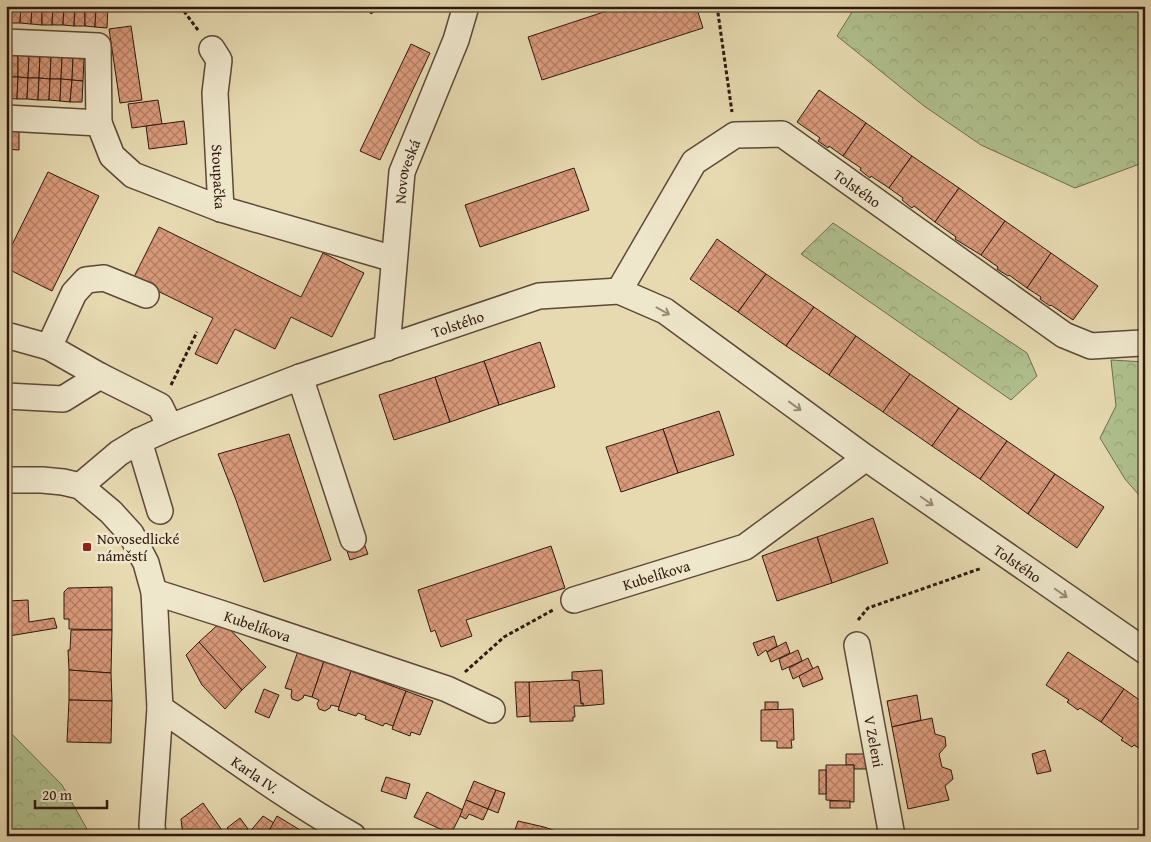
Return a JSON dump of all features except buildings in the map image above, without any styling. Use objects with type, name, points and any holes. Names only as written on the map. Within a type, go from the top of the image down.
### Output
[{"type":"street","name":"Novoveská","points":[[387,348],[402,172],[456,40],[466,6]]},
{"type":"street","points":[[6,42],[98,46],[99,124],[112,156],[133,175],[221,209]]},
{"type":"street","name":"Stoupačka","points":[[212,49],[219,60],[215,92],[221,209],[394,259]]},
{"type":"street","points":[[6,118],[99,124]]},
{"type":"street","name":"Tolstého","points":[[735,135],[782,134],[1064,335],[1091,346],[1140,343],[1145,341]]},
{"type":"street","points":[[619,291],[694,162],[735,135]]},
{"type":"street","points":[[49,347],[74,293],[86,280],[104,278],[146,295]]},
{"type":"street","name":"Tolstého","points":[[300,377],[539,296],[619,291],[665,311],[866,458],[1145,651]]},
{"type":"street","points":[[6,334],[49,347],[165,416]]},
{"type":"street","points":[[6,396],[63,399],[100,376]]},
{"type":"street","points":[[80,486],[119,453],[139,441],[165,416],[300,377],[353,539]]},
{"type":"street","points":[[139,441],[160,511]]},
{"type":"street","name":"Kubelíkova","points":[[574,600],[745,547],[866,458]]},
{"type":"street","points":[[6,480],[49,481],[80,486],[111,512],[131,534],[146,564],[154,592],[160,708],[152,825],[153,836]]},
{"type":"street","name":"Kubelíkova","points":[[154,592],[220,612],[447,688],[492,710]]},
{"type":"street","name":"V Zeleni","points":[[857,645],[892,836]]},
{"type":"street","name":"Karla IV.","points":[[160,708],[276,789],[353,836]]},
{"type":"path","points":[[180,6],[212,49]]},
{"type":"path","points":[[717,6],[735,135]]},
{"type":"path","points":[[165,416],[197,332]]},
{"type":"path","points":[[857,645],[856,624],[868,608],[1011,558]]},
{"type":"path","points":[[447,688],[504,637],[574,600]]},
{"type":"green space","points":[[851,6],[1145,6],[1145,162],[1075,188],[981,145],[924,106],[837,36],[852,12]]},
{"type":"green space","points":[[833,223],[1027,353],[1037,376],[1011,400],[801,254]]},
{"type":"green space","points":[[1111,360],[1145,362],[1145,502],[1125,479],[1100,438],[1116,406]]},
{"type":"green space","points":[[6,728],[62,785],[91,836],[6,836]]},
{"type":"place","name":"Novosedlické náměstí","points":[[87,547]]}]
